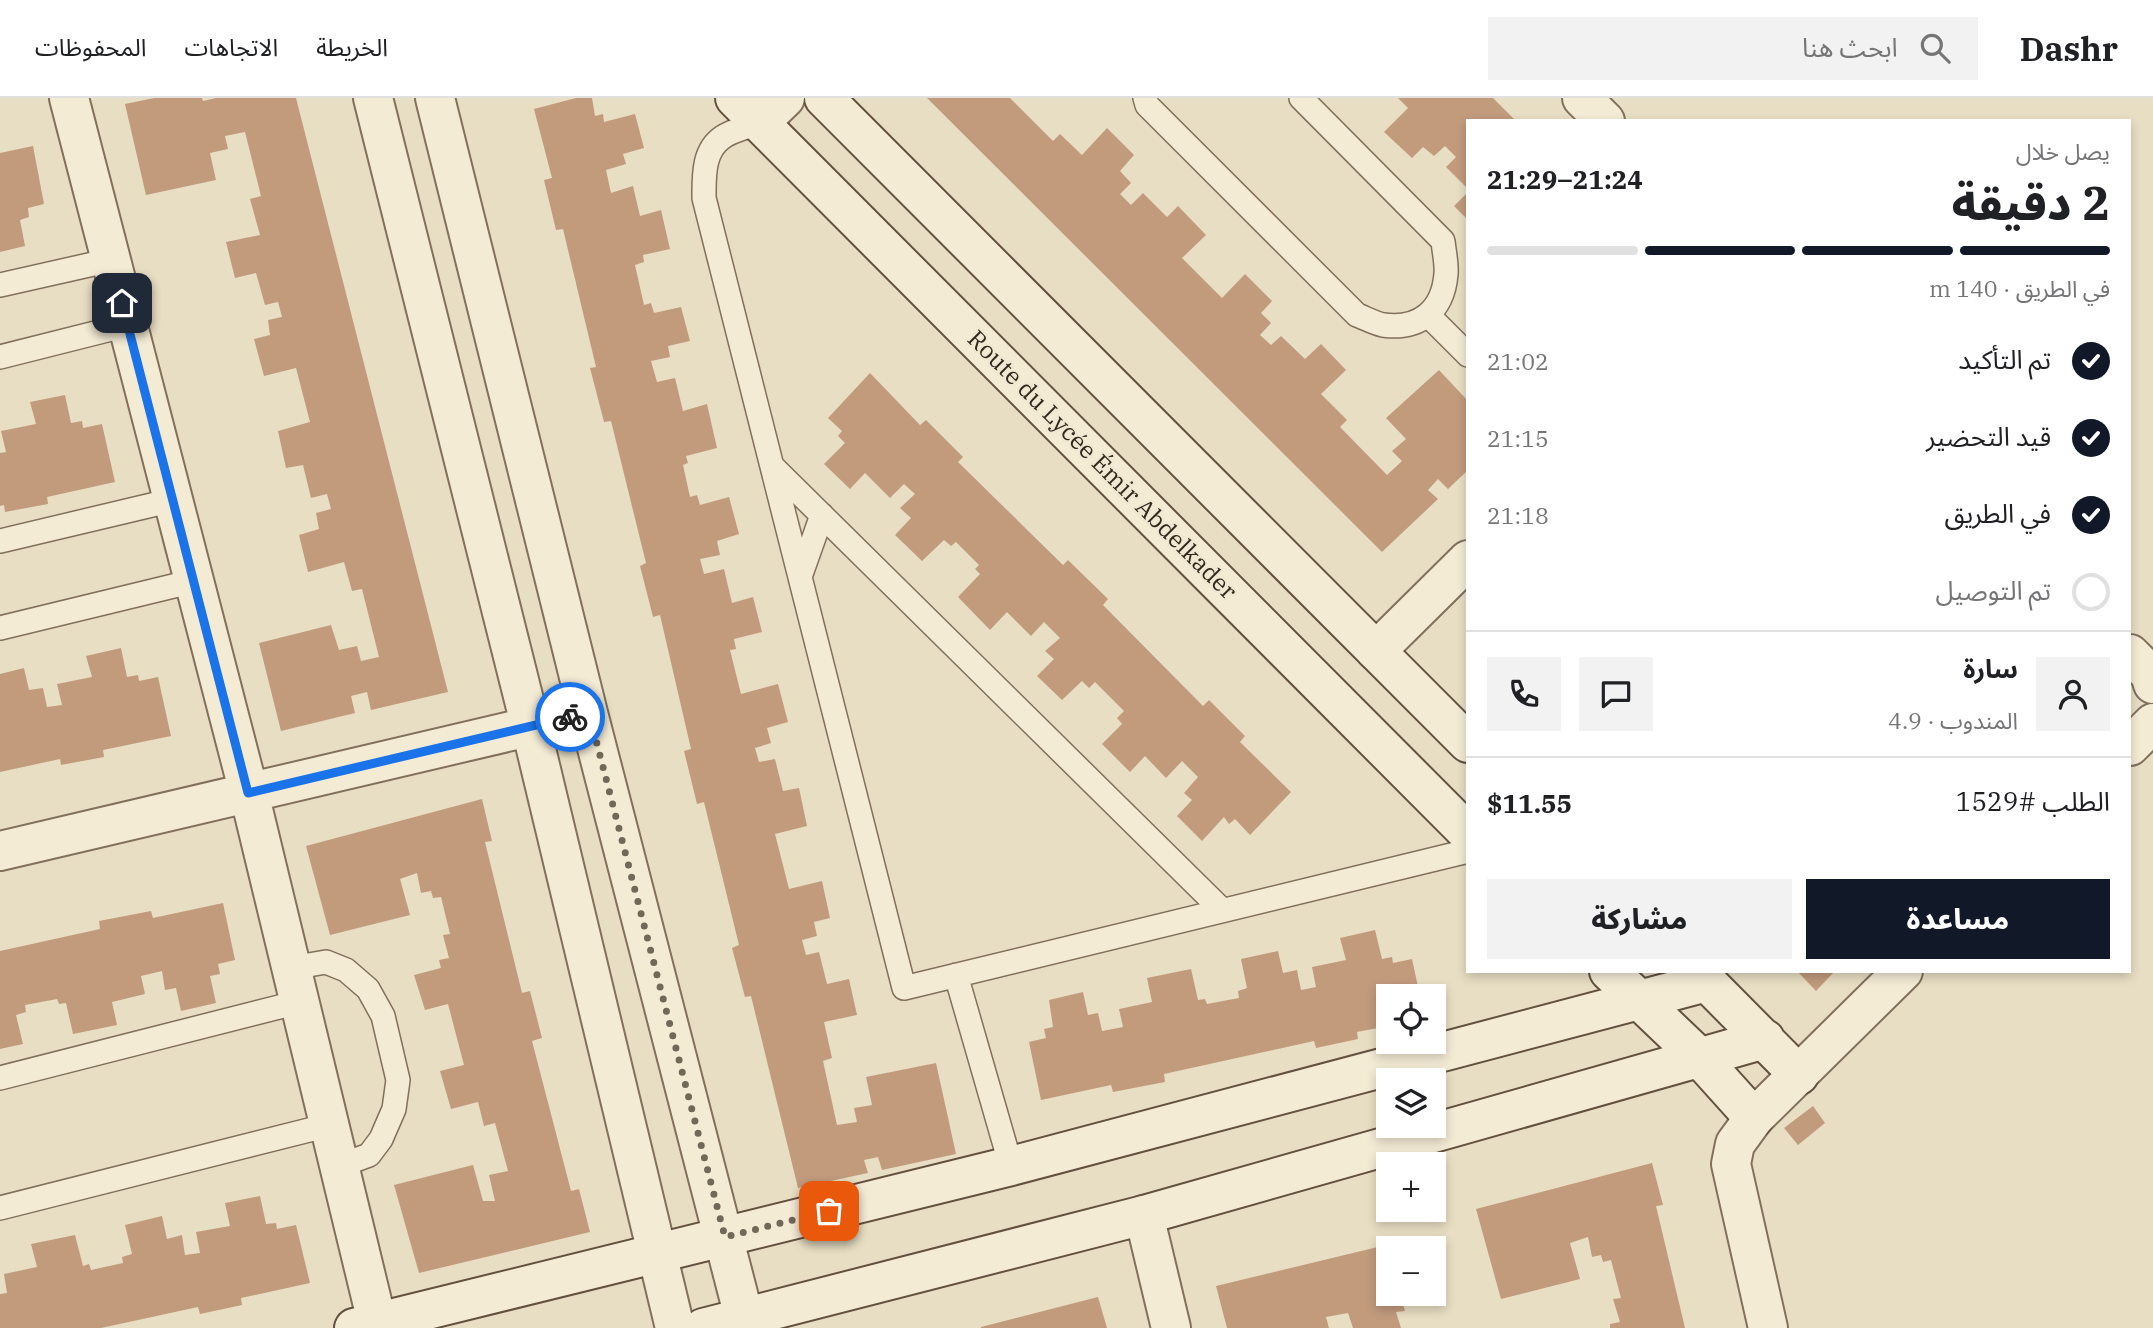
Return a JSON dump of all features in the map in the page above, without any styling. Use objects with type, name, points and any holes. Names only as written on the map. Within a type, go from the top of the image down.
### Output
[{"type":"street","points":[[69,98],[248,793],[330,1125],[366,1325],[1011,1167],[1639,1000],[1702,977],[1799,1074]]},
{"type":"street","points":[[373,98],[531,727],[675,1328]]},
{"type":"street","points":[[435,98],[744,1317]]},
{"type":"street","points":[[824,98],[1466,741]]},
{"type":"street","points":[[1582,98],[1603,119]]},
{"type":"street","name":"Route du Lycée Émir Abdelkader","points":[[760,106],[1466,831]]},
{"type":"street","points":[[1376,651],[1466,562]]},
{"type":"street","points":[[2131,655],[2150,674],[2153,684]]},
{"type":"street","points":[[0,851],[589,713]]},
{"type":"street","points":[[2131,745],[2153,723]]},
{"type":"street","points":[[1611,973],[1700,1058],[1754,1118]]},
{"type":"street","points":[[1768,1328],[1731,1164],[1735,1144],[1754,1118],[1901,973]]},
{"type":"street","points":[[703,1328],[1144,1215],[1765,1039]]},
{"type":"street","points":[[1144,1215],[1171,1328]]},
{"type":"lane","points":[[1145,98],[1147,105],[1357,315],[1382,325],[1408,324],[1429,316],[1441,298],[1446,274],[1443,242],[1301,98]]},
{"type":"lane","points":[[760,106],[711,150],[704,168],[704,198],[904,988],[1466,850]]},
{"type":"lane","points":[[0,285],[111,260]]},
{"type":"lane","points":[[1429,316],[1466,353]]},
{"type":"lane","points":[[0,357],[127,325]]},
{"type":"lane","points":[[772,466],[1222,910]]},
{"type":"lane","points":[[0,541],[173,500]]},
{"type":"lane","points":[[800,577],[822,515]]},
{"type":"lane","points":[[0,628],[194,581]]},
{"type":"lane","points":[[0,1078],[295,985],[326,962],[346,970],[368,989],[383,1016],[398,1080],[394,1110],[381,1139],[369,1155],[339,1166]]},
{"type":"lane","points":[[956,975],[1011,1167]]},
{"type":"lane","points":[[0,1208],[330,1125]]},
{"type":"building","points":[[154,98],[202,98],[203,101],[216,98],[296,98],[448,692],[371,710],[367,692],[351,696],[355,713],[281,731],[259,643],[331,625],[339,650],[357,646],[361,661],[379,657],[362,589],[352,591],[344,562],[308,572],[299,535],[319,529],[316,513],[331,509],[327,494],[311,498],[303,465],[286,468],[278,431],[310,422],[296,368],[264,376],[254,339],[270,335],[268,320],[282,317],[278,302],[265,305],[256,273],[235,278],[226,242],[260,235],[250,199],[261,196],[245,132],[225,136],[228,149],[210,153],[216,180],[146,195],[125,104]]},
{"type":"building","points":[[576,98],[592,98],[595,116],[603,114],[604,122],[635,114],[644,148],[623,154],[626,164],[606,170],[611,193],[633,186],[640,216],[661,210],[670,249],[643,255],[644,262],[635,265],[644,305],[651,303],[654,313],[681,307],[690,341],[668,346],[670,357],[651,361],[657,382],[675,378],[683,411],[707,404],[717,448],[686,456],[688,463],[683,465],[690,497],[697,495],[700,505],[729,497],[739,534],[717,541],[720,555],[700,559],[704,574],[724,569],[732,603],[753,597],[762,632],[734,639],[736,649],[730,650],[741,694],[778,684],[788,722],[767,728],[771,743],[755,748],[759,762],[775,759],[783,791],[799,788],[807,826],[775,834],[789,889],[822,881],[830,918],[814,922],[817,936],[802,940],[806,955],[819,952],[827,984],[849,979],[857,1015],[824,1022],[832,1058],[823,1061],[837,1125],[857,1122],[854,1108],[872,1105],[866,1077],[936,1063],[956,1154],[882,1170],[878,1157],[864,1160],[868,1173],[798,1188],[751,996],[745,997],[732,948],[739,945],[704,802],[697,804],[684,751],[691,749],[660,615],[653,617],[640,566],[646,563],[611,421],[604,422],[590,368],[596,367],[563,229],[556,230],[544,180],[552,178],[534,109]]},
{"type":"building","points":[[927,98],[1010,98],[1053,141],[1060,134],[1082,155],[1107,128],[1134,155],[1120,171],[1131,183],[1120,194],[1131,205],[1143,193],[1167,217],[1178,206],[1206,235],[1182,258],[1222,298],[1245,274],[1272,301],[1261,313],[1271,323],[1260,335],[1271,345],[1281,336],[1305,359],[1321,344],[1346,370],[1321,394],[1347,420],[1340,427],[1387,475],[1402,461],[1392,451],[1406,439],[1386,418],[1439,370],[1466,399],[1466,472],[1448,489],[1438,479],[1428,490],[1438,499],[1382,552]]},
{"type":"building","points":[[1398,98],[1493,98],[1514,119],[1466,119],[1466,187],[1446,167],[1456,157],[1445,146],[1434,156],[1423,147],[1412,158],[1384,132],[1408,108]]},
{"type":"building","points":[[33,146],[44,204],[28,208],[29,217],[20,220],[25,246],[0,252],[0,153]]},
{"type":"building","points":[[1466,194],[1466,218],[1454,206]]},
{"type":"building","points":[[870,373],[920,425],[926,420],[963,457],[958,462],[1063,565],[1068,560],[1108,599],[1103,605],[1203,706],[1209,700],[1245,736],[1240,742],[1291,792],[1250,835],[1235,819],[1229,824],[1224,817],[1202,841],[1177,816],[1192,800],[1184,793],[1198,777],[1182,761],[1166,778],[1145,756],[1130,772],[1102,744],[1122,724],[1117,718],[1124,711],[1095,682],[1089,688],[1082,681],[1062,700],[1037,676],[1054,659],[1045,651],[1060,638],[1044,622],[1031,636],[1007,612],[990,630],[958,597],[980,574],[975,569],[979,565],[956,542],[951,546],[944,540],[922,561],[895,535],[911,518],[900,508],[915,494],[904,484],[890,498],[865,473],[850,489],[824,464],[845,443],[838,436],[842,431],[828,418]]},
{"type":"building","points":[[65,395],[71,423],[82,421],[83,428],[102,424],[115,482],[47,497],[48,504],[5,512],[4,505],[0,506],[0,453],[6,452],[1,431],[36,424],[30,402]]},
{"type":"building","points":[[121,648],[127,677],[138,675],[139,681],[158,677],[171,736],[103,750],[104,757],[61,765],[60,759],[0,772],[0,674],[24,668],[29,690],[43,688],[47,707],[62,705],[57,684],[92,677],[86,656]]},
{"type":"building","points":[[482,799],[492,841],[485,842],[522,993],[530,991],[542,1038],[532,1041],[571,1191],[579,1189],[590,1232],[419,1273],[394,1185],[473,1165],[483,1201],[495,1201],[489,1175],[508,1171],[495,1123],[484,1126],[478,1102],[451,1109],[440,1071],[464,1065],[448,1004],[425,1010],[414,975],[441,968],[439,960],[449,958],[443,935],[450,934],[441,897],[433,898],[431,891],[421,893],[417,873],[400,879],[410,915],[330,935],[306,846]]},
{"type":"building","points":[[223,903],[235,960],[218,964],[220,974],[210,976],[216,1003],[181,1011],[176,988],[165,990],[162,971],[141,976],[145,994],[112,1002],[117,1025],[73,1034],[66,1003],[59,1004],[57,999],[25,1005],[26,1012],[16,1015],[23,1044],[0,1049],[0,951],[100,929],[99,921],[151,911],[153,918]]},
{"type":"building","points":[[1375,930],[1382,959],[1392,957],[1393,963],[1412,959],[1417,984],[1376,984],[1376,1028],[1357,1032],[1358,1039],[1316,1048],[1314,1041],[1164,1074],[1165,1082],[1113,1092],[1111,1085],[1041,1100],[1029,1042],[1046,1038],[1044,1029],[1053,1027],[1049,1000],[1083,992],[1088,1015],[1098,1013],[1102,1031],[1123,1027],[1119,1009],[1152,1002],[1147,978],[1191,969],[1198,1000],[1205,999],[1207,1004],[1239,998],[1238,991],[1247,988],[1241,959],[1278,951],[1283,973],[1297,970],[1301,990],[1316,987],[1312,967],[1346,960],[1340,938]]},
{"type":"building","points":[[1799,973],[1833,973],[1816,991]]},
{"type":"building","points":[[1813,1106],[1825,1123],[1798,1145],[1784,1128]]},
{"type":"building","points":[[1652,1163],[1663,1205],[1656,1206],[1685,1328],[1610,1328],[1610,1324],[1620,1322],[1613,1299],[1621,1298],[1611,1260],[1603,1262],[1601,1255],[1592,1257],[1588,1237],[1570,1243],[1580,1279],[1501,1299],[1476,1209]]},
{"type":"building","points":[[260,1196],[266,1224],[276,1223],[277,1229],[296,1225],[310,1283],[241,1298],[242,1305],[200,1314],[198,1307],[101,1328],[0,1328],[0,1294],[7,1293],[4,1274],[37,1267],[31,1244],[75,1235],[83,1266],[89,1264],[91,1270],[123,1263],[122,1257],[132,1254],[125,1225],[162,1216],[167,1239],[182,1235],[185,1255],[200,1253],[196,1232],[230,1226],[225,1203]]},
{"type":"building","points":[[1376,1247],[1376,1306],[1404,1306],[1405,1311],[1396,1312],[1401,1328],[1353,1328],[1348,1313],[1326,1317],[1329,1328],[1227,1328],[1216,1286]]},
{"type":"building","points":[[1098,1297],[1107,1328],[981,1328],[981,1327]]},
{"type":"way so far","points":[[570,717],[589,713],[725,1237],[829,1211]]},
{"type":"route","points":[[122,303],[248,793],[570,717]]}]
